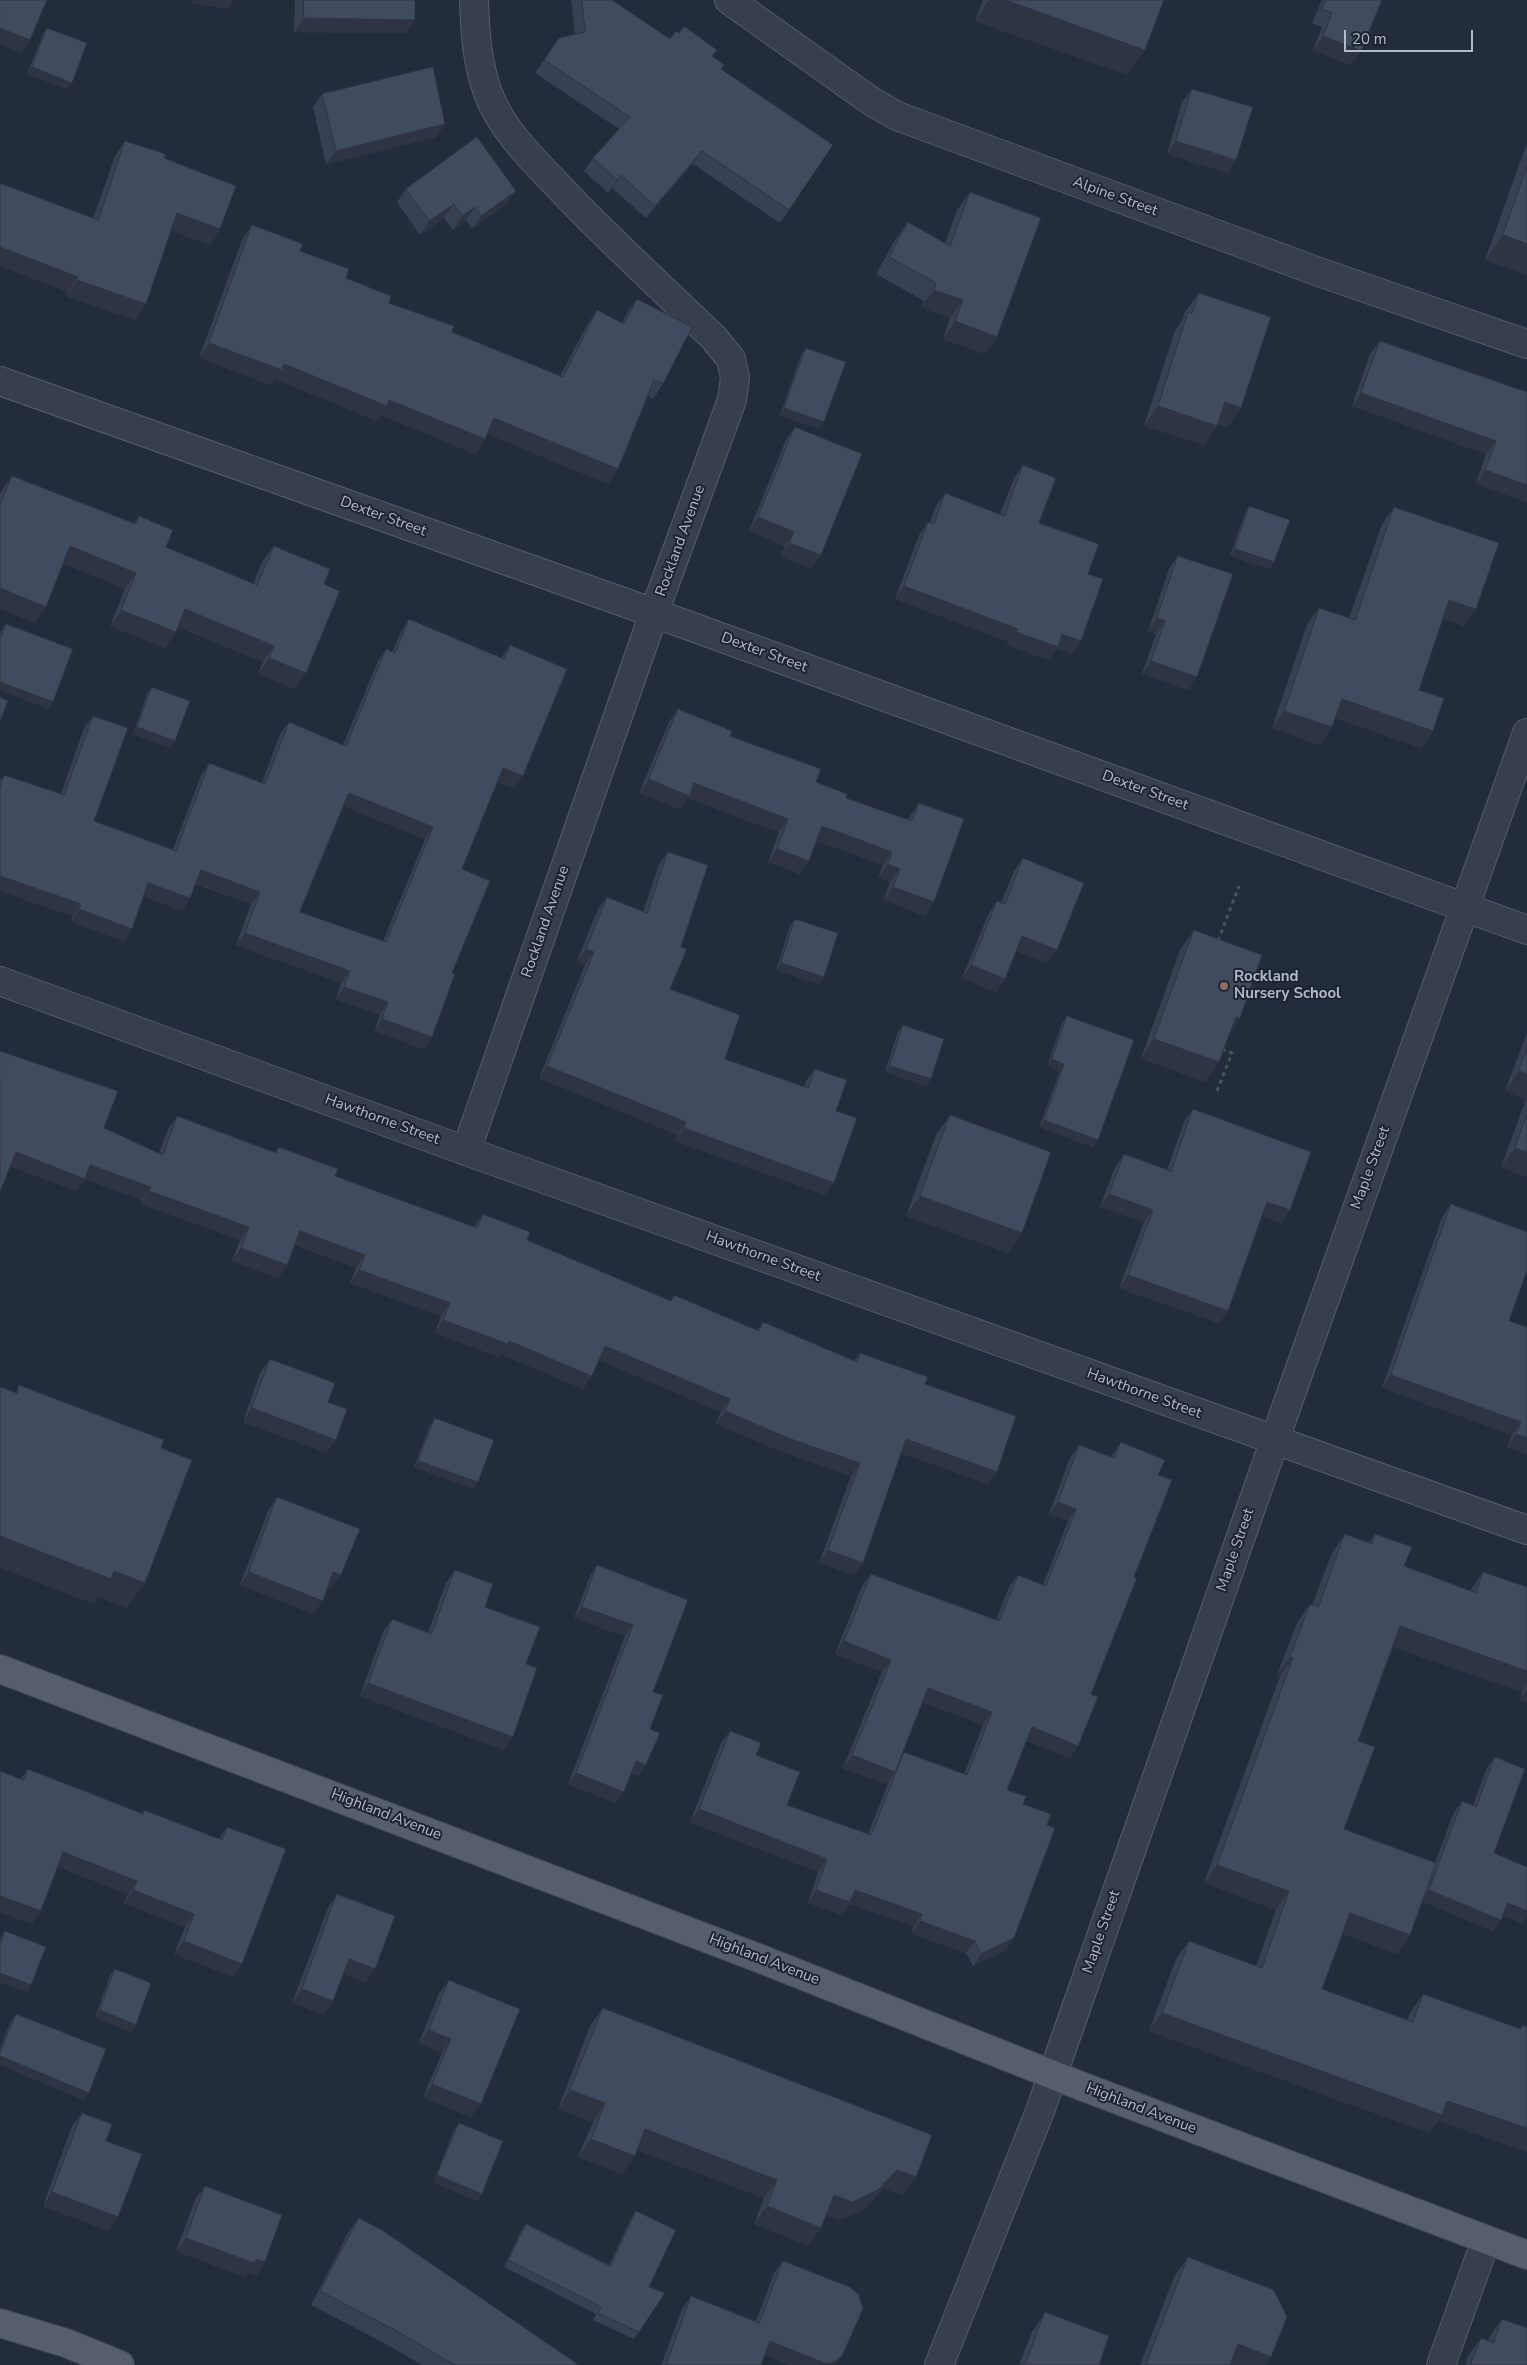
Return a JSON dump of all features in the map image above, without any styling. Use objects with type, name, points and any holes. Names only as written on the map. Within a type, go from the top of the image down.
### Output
[{"type":"main road","name":"Highland Avenue","points":[[0,1668],[761,1958],[1052,2074],[1527,2255]]},
{"type":"main road","points":[[0,2323],[66,2342],[120,2365]]},
{"type":"street","name":"Rockland Avenue","points":[[466,1151],[654,613],[732,400],[735,378],[731,359],[714,338],[580,209],[523,148],[489,95],[477,50],[474,0]]},
{"type":"street","name":"Alpine Street","points":[[729,0],[871,101],[897,116],[1319,272],[1527,344]]},
{"type":"street","name":"Dexter Street","points":[[0,381],[654,613],[1527,930]]},
{"type":"street","name":"Maple Street","points":[[939,2365],[1015,2176],[1052,2074],[1274,1440],[1527,733]]},
{"type":"street","name":"Hawthorne Street","points":[[0,981],[466,1151],[1527,1530]]},
{"type":"street","points":[[1441,2365],[1486,2240]]},
{"type":"path","points":[[1217,944],[1239,886]]},
{"type":"path","points":[[1214,1046],[1232,1053],[1217,1091]]},
{"type":"building","points":[[0,0],[47,0],[30,40],[0,28]]},
{"type":"building","points":[[304,0],[415,0],[415,20],[304,18]]},
{"type":"building","points":[[582,0],[612,0],[670,39],[676,31],[679,33],[684,26],[717,50],[712,56],[724,65],[721,69],[833,145],[789,210],[702,151],[655,206],[621,175],[617,180],[593,158],[630,117],[544,60],[559,38],[585,32]]},
{"type":"building","points":[[1006,0],[1164,0],[1145,50]]},
{"type":"building","points":[[1326,0],[1382,0],[1361,51],[1323,36],[1332,13],[1322,9]]},
{"type":"building","points":[[47,28],[87,43],[72,83],[32,67]]},
{"type":"building","points":[[433,67],[445,124],[336,151],[322,94]]},
{"type":"building","points":[[1192,89],[1253,107],[1236,160],[1176,141]]},
{"type":"building","points":[[477,137],[516,191],[481,216],[475,207],[462,216],[454,204],[429,221],[406,189]]},
{"type":"building","points":[[125,141],[166,154],[164,158],[236,186],[220,229],[177,213],[146,304],[77,280],[78,277],[0,247],[0,183],[98,220]]},
{"type":"building","points":[[1527,167],[1527,244],[1503,235]]},
{"type":"building","points":[[970,192],[1041,218],[997,337],[955,321],[963,300],[934,290],[936,283],[889,257],[908,222],[950,246]]},
{"type":"building","points":[[252,225],[303,244],[300,251],[349,269],[346,278],[391,296],[389,303],[454,326],[452,332],[563,377],[597,310],[624,324],[637,299],[692,327],[663,384],[654,380],[618,469],[494,418],[485,439],[389,400],[387,406],[284,364],[282,370],[209,343]]},
{"type":"building","points":[[1199,293],[1271,317],[1241,408],[1225,402],[1217,426],[1158,406],[1188,312],[1192,313]]},
{"type":"building","points":[[1380,341],[1527,392],[1527,485],[1485,470],[1496,441],[1361,393]]},
{"type":"building","points":[[806,348],[846,362],[824,422],[784,408]]},
{"type":"building","points":[[795,427],[862,454],[821,555],[789,543],[794,532],[758,517]]},
{"type":"building","points":[[1023,465],[1056,478],[1039,523],[1099,544],[1088,574],[1103,579],[1081,641],[1062,634],[1058,647],[1016,632],[1018,629],[904,586],[928,522],[934,524],[945,493],[1004,516]]},
{"type":"building","points":[[12,476],[136,524],[139,516],[173,530],[166,547],[257,585],[274,546],[330,569],[324,584],[340,591],[306,673],[269,658],[274,646],[185,609],[176,632],[121,610],[136,573],[70,546],[46,607],[0,588],[0,505]]},
{"type":"building","points":[[1249,506],[1290,520],[1274,562],[1235,549]]},
{"type":"building","points":[[1394,507],[1499,543],[1476,609],[1449,600],[1419,690],[1444,698],[1433,731],[1342,699],[1332,727],[1284,711],[1319,608],[1355,620]]},
{"type":"building","points":[[1178,556],[1233,574],[1197,677],[1151,661],[1165,621],[1157,618]]},
{"type":"building","points":[[409,619],[504,659],[510,645],[567,669],[523,776],[503,768],[462,869],[490,881],[452,973],[455,974],[432,1037],[382,1019],[388,1002],[344,987],[350,971],[245,933],[260,892],[201,870],[190,898],[148,883],[132,929],[79,909],[81,904],[0,876],[0,788],[4,775],[64,795],[93,716],[128,728],[94,821],[176,851],[209,763],[265,784],[289,722],[346,746],[386,649],[395,653]],"holes":[[[349,793],[433,827],[386,942],[300,912]]]},
{"type":"building","points":[[6,624],[73,649],[53,702],[0,682],[0,640]]},
{"type":"building","points":[[152,687],[190,701],[175,741],[137,727]]},
{"type":"building","points":[[0,697],[8,701],[0,721]]},
{"type":"building","points":[[678,709],[732,731],[730,736],[821,769],[816,782],[847,794],[846,798],[912,821],[919,803],[964,819],[934,902],[893,887],[900,869],[888,864],[892,852],[822,826],[809,861],[777,849],[788,819],[694,783],[689,796],[649,779]]},
{"type":"building","points":[[668,852],[708,865],[681,947],[687,949],[670,989],[740,1015],[725,1059],[808,1088],[815,1069],[847,1080],[836,1111],[857,1118],[834,1183],[684,1128],[686,1122],[547,1066],[594,952],[586,949],[607,897],[647,913]]},
{"type":"building","points":[[1023,858],[1084,883],[1057,950],[1022,936],[1005,979],[971,965],[997,901],[1005,904]]},
{"type":"building","points":[[795,919],[838,933],[824,977],[781,963]]},
{"type":"building","points":[[1194,930],[1262,955],[1240,1018],[1236,1017],[1219,1062],[1154,1039]]},
{"type":"building","points":[[1067,1016],[1134,1040],[1098,1140],[1044,1120],[1064,1064],[1052,1059]]},
{"type":"building","points":[[903,1025],[944,1039],[931,1079],[890,1066]]},
{"type":"building","points":[[1527,1049],[1527,1074],[1519,1071]]},
{"type":"building","points":[[0,1051],[118,1091],[104,1128],[163,1155],[177,1116],[276,1153],[279,1147],[338,1169],[335,1176],[477,1228],[483,1214],[530,1232],[527,1240],[671,1301],[674,1295],[759,1331],[763,1322],[857,1362],[860,1353],[928,1377],[925,1384],[1016,1416],[997,1472],[906,1439],[863,1563],[828,1550],[860,1463],[788,1438],[725,1411],[730,1399],[605,1346],[592,1376],[509,1341],[508,1344],[443,1320],[450,1303],[359,1270],[365,1255],[300,1231],[287,1265],[241,1248],[249,1227],[149,1191],[151,1187],[90,1165],[85,1179],[16,1152],[0,1192]]},
{"type":"building","points":[[1193,1109],[1311,1152],[1290,1210],[1267,1202],[1228,1311],[1128,1275],[1153,1210],[1109,1194],[1124,1154],[1171,1171]]},
{"type":"building","points":[[950,1115],[1051,1152],[1022,1233],[920,1196]]},
{"type":"building","points":[[1527,1115],[1527,1152],[1515,1148]]},
{"type":"building","points":[[1451,1204],[1527,1232],[1527,1271],[1509,1321],[1527,1327],[1527,1438],[1516,1434],[1521,1422],[1391,1375]]},
{"type":"building","points":[[270,1359],[335,1383],[328,1402],[347,1409],[336,1440],[252,1408]]},
{"type":"building","points":[[19,1385],[164,1440],[161,1448],[192,1460],[145,1583],[114,1571],[111,1579],[0,1536],[0,1387],[17,1393]]},
{"type":"building","points":[[435,1418],[494,1440],[478,1482],[418,1461]]},
{"type":"building","points":[[1121,1442],[1165,1460],[1158,1475],[1172,1480],[1134,1577],[1137,1578],[1091,1694],[1098,1697],[1078,1746],[1032,1727],[1007,1790],[1026,1796],[1023,1804],[1051,1814],[1047,1825],[1055,1828],[1014,1938],[981,1954],[975,1941],[920,1921],[922,1914],[855,1890],[850,1902],[816,1890],[827,1859],[699,1809],[730,1731],[761,1743],[756,1755],[800,1772],[787,1805],[871,1835],[904,1752],[967,1775],[992,1712],[928,1688],[895,1772],[852,1755],[891,1660],[844,1641],[871,1574],[999,1621],[1018,1575],[1046,1586],[1076,1509],[1058,1502],[1079,1445],[1114,1458]]},
{"type":"building","points":[[277,1497],[360,1529],[341,1575],[333,1572],[323,1601],[249,1572]]},
{"type":"building","points":[[1345,1534],[1372,1544],[1375,1534],[1412,1547],[1404,1566],[1476,1593],[1483,1572],[1527,1587],[1527,1671],[1400,1626],[1358,1741],[1375,1747],[1344,1829],[1436,1863],[1410,1935],[1350,1913],[1322,1989],[1413,2022],[1423,1994],[1521,2029],[1523,2025],[1527,2027],[1527,2128],[1447,2101],[1442,2115],[1162,2013],[1189,1941],[1262,1968],[1289,1891],[1217,1865],[1293,1658],[1290,1657],[1310,1604],[1318,1607]]},
{"type":"building","points":[[597,1565],[688,1600],[653,1692],[663,1695],[650,1729],[660,1733],[646,1765],[636,1761],[624,1792],[576,1773],[633,1625],[582,1607]]},
{"type":"building","points":[[455,1570],[493,1584],[485,1607],[540,1627],[526,1664],[537,1668],[513,1737],[368,1683],[392,1619],[431,1634]]},
{"type":"building","points":[[1495,1757],[1525,1769],[1494,1853],[1527,1867],[1527,1911],[1508,1903],[1501,1920],[1429,1890],[1462,1801],[1476,1807]]},
{"type":"building","points":[[28,1769],[143,1814],[144,1810],[222,1840],[227,1827],[286,1849],[242,1964],[184,1941],[194,1914],[133,1890],[137,1881],[63,1852],[41,1911],[0,1896],[0,1771],[23,1780]]},
{"type":"building","points":[[337,1894],[395,1916],[375,1969],[349,1959],[333,2001],[302,1989]]},
{"type":"building","points":[[5,1931],[46,1947],[31,1985],[0,1973],[0,1945]]},
{"type":"building","points":[[115,1969],[151,1983],[136,2025],[100,2010]]},
{"type":"building","points":[[449,1980],[520,2009],[481,2104],[432,2084],[451,2039],[429,2030]]},
{"type":"building","points":[[603,2008],[932,2135],[916,2177],[897,2170],[878,2190],[852,2202],[834,2195],[821,2228],[767,2206],[777,2180],[645,2129],[635,2156],[591,2139],[605,2103],[570,2090]]},
{"type":"building","points":[[16,2014],[106,2049],[89,2093],[0,2056]]},
{"type":"building","points":[[82,2113],[112,2124],[106,2141],[142,2154],[118,2217],[52,2192]]},
{"type":"building","points":[[459,2123],[503,2141],[482,2194],[437,2175]]},
{"type":"building","points":[[205,2186],[282,2215],[265,2262],[256,2259],[254,2263],[186,2238]]},
{"type":"building","points":[[636,2211],[676,2230],[649,2287],[665,2293],[639,2332],[598,2313],[601,2307],[508,2260],[526,2224],[610,2266]]},
{"type":"building","points":[[359,2218],[382,2230],[579,2365],[455,2365],[393,2329],[320,2291]]},
{"type":"building","points":[[1188,2257],[1274,2290],[1287,2317],[1271,2357],[1238,2344],[1230,2365],[1146,2365]]},
{"type":"building","points":[[783,2261],[850,2287],[859,2295],[863,2309],[842,2356],[832,2363],[824,2363],[770,2341],[761,2365],[666,2365],[691,2296],[759,2323]]},
{"type":"building","points":[[1045,2312],[1109,2336],[1099,2365],[1020,2365],[1026,2362]]},
{"type":"building","points":[[1502,2319],[1527,2328],[1527,2365],[1470,2365],[1481,2338],[1493,2343]]},
{"type":"place","name":"Rockland Nursery School","points":[[1224,986]]}]
